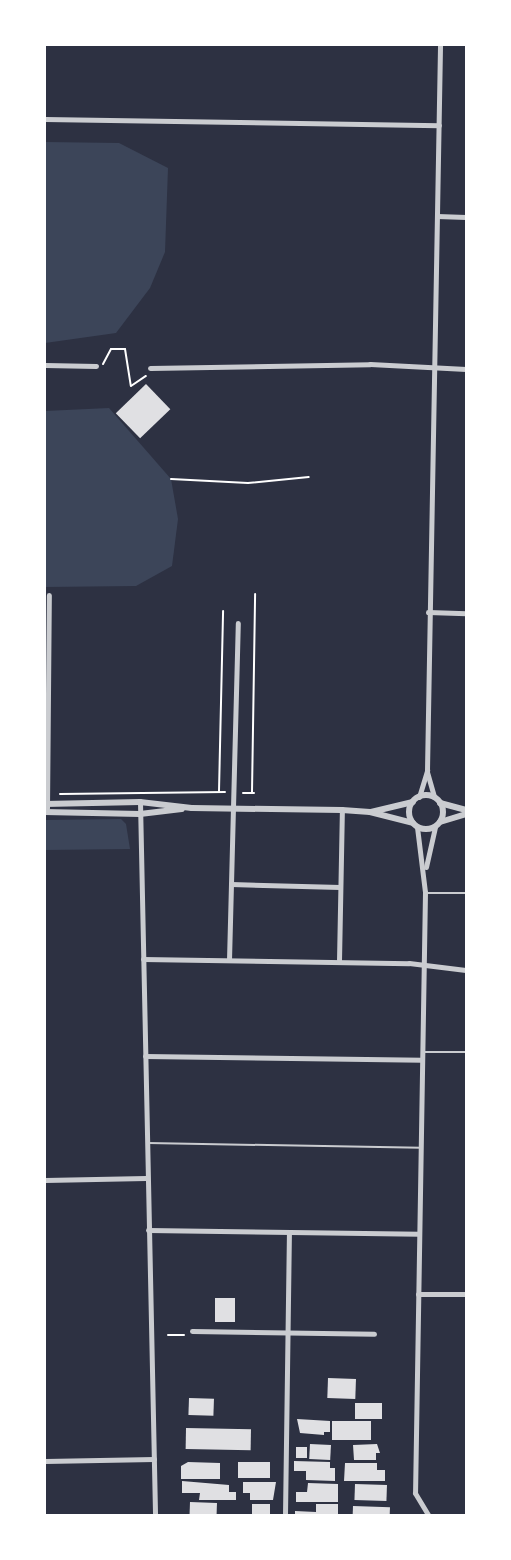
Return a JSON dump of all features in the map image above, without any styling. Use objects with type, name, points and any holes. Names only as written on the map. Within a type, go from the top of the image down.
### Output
[{"type":"street","points":[[440,45],[428,612],[427,770],[434,797],[440,802],[466,812]]},
{"type":"street","points":[[45,119],[439,125]]},
{"type":"street","points":[[437,216],[466,217]]},
{"type":"street","points":[[150,368],[358,364],[466,369]]},
{"type":"street","points":[[45,365],[96,366]]},
{"type":"street","points":[[49,595],[46,813],[140,814],[192,808]]},
{"type":"street","points":[[428,612],[466,613]]},
{"type":"street","points":[[229,960],[238,623]]},
{"type":"street","points":[[370,812],[413,802],[419,797],[427,770]]},
{"type":"street","points":[[419,797],[434,797]]},
{"type":"street","points":[[46,804],[140,802],[192,808],[342,810],[370,812],[415,824],[437,825],[466,812]]},
{"type":"street","points":[[140,802],[155,1515]]},
{"type":"street","points":[[413,802],[409,812],[415,824],[425,872],[426,892],[415,1493],[426,1514]]},
{"type":"street","points":[[425,872],[437,825],[443,812],[440,802]]},
{"type":"street","points":[[339,961],[342,810]]},
{"type":"street","points":[[231,884],[340,887]]},
{"type":"street","points":[[143,959],[339,961],[466,970]]},
{"type":"street","points":[[145,1056],[422,1060]]},
{"type":"street","points":[[45,1180],[147,1178]]},
{"type":"street","points":[[148,1230],[419,1234]]},
{"type":"street","points":[[285,1515],[289,1233]]},
{"type":"street","points":[[418,1294],[466,1294]]},
{"type":"street","points":[[192,1331],[374,1334]]},
{"type":"street","points":[[45,1461],[154,1460]]},
{"type":"lane","points":[[426,892],[466,893]]},
{"type":"lane","points":[[422,1052],[466,1052]]},
{"type":"lane","points":[[146,1143],[421,1148]]},
{"type":"path","points":[[96,366],[106,363],[111,349],[125,349],[130,386],[144,379],[150,368]]},
{"type":"path","points":[[171,479],[248,483],[309,477]]},
{"type":"path","points":[[47,794],[253,793],[255,594]]},
{"type":"path","points":[[219,792],[223,611]]},
{"type":"path","points":[[168,1335],[185,1335],[192,1331]]},
{"type":"shaded area","points":[[45,142],[119,143],[168,168],[165,252],[150,288],[116,333],[45,343]]},
{"type":"shaded area","points":[[109,408],[171,479],[178,519],[172,566],[136,586],[45,587],[45,411]]},
{"type":"shaded area","points":[[121,819],[126,824],[130,849],[45,850],[46,820]]},
{"type":"building","points":[[146,384],[170,409],[140,438],[116,413]]},
{"type":"building","points":[[215,1298],[235,1298],[235,1322],[215,1322]]},
{"type":"building","points":[[328,1378],[356,1379],[355,1399],[327,1398]]},
{"type":"building","points":[[189,1398],[214,1399],[213,1416],[188,1415]]},
{"type":"building","points":[[355,1403],[382,1403],[382,1419],[355,1419]]},
{"type":"building","points":[[297,1419],[330,1421],[330,1432],[324,1432],[324,1435],[300,1433]]},
{"type":"building","points":[[332,1421],[371,1421],[371,1440],[332,1440]]},
{"type":"building","points":[[186,1428],[251,1429],[251,1450],[186,1449]]},
{"type":"building","points":[[310,1444],[331,1445],[330,1460],[309,1459]]},
{"type":"building","points":[[377,1444],[380,1453],[376,1453],[376,1460],[354,1460],[353,1445]]},
{"type":"building","points":[[296,1447],[307,1447],[307,1458],[296,1458]]},
{"type":"building","points":[[294,1461],[330,1462],[330,1468],[335,1468],[335,1481],[306,1480],[306,1471],[294,1471]]},
{"type":"building","points":[[188,1462],[220,1463],[220,1479],[181,1479],[181,1466]]},
{"type":"building","points":[[238,1462],[270,1462],[270,1478],[238,1478]]},
{"type":"building","points":[[345,1463],[377,1463],[377,1470],[385,1470],[385,1481],[344,1481]]},
{"type":"building","points":[[182,1481],[229,1485],[229,1492],[236,1492],[236,1500],[199,1500],[200,1493],[182,1493]]},
{"type":"building","points":[[243,1482],[276,1482],[273,1500],[250,1500],[250,1493],[243,1493]]},
{"type":"building","points":[[308,1483],[338,1484],[338,1502],[296,1502],[296,1492],[307,1492]]},
{"type":"building","points":[[355,1484],[387,1485],[386,1501],[354,1500]]},
{"type":"building","points":[[190,1502],[217,1503],[217,1515],[190,1515]]},
{"type":"building","points":[[252,1504],[270,1504],[270,1515],[252,1515]]},
{"type":"building","points":[[316,1504],[338,1504],[338,1515],[295,1515],[295,1511],[316,1512]]},
{"type":"building","points":[[353,1506],[390,1507],[390,1515],[353,1515]]}]
